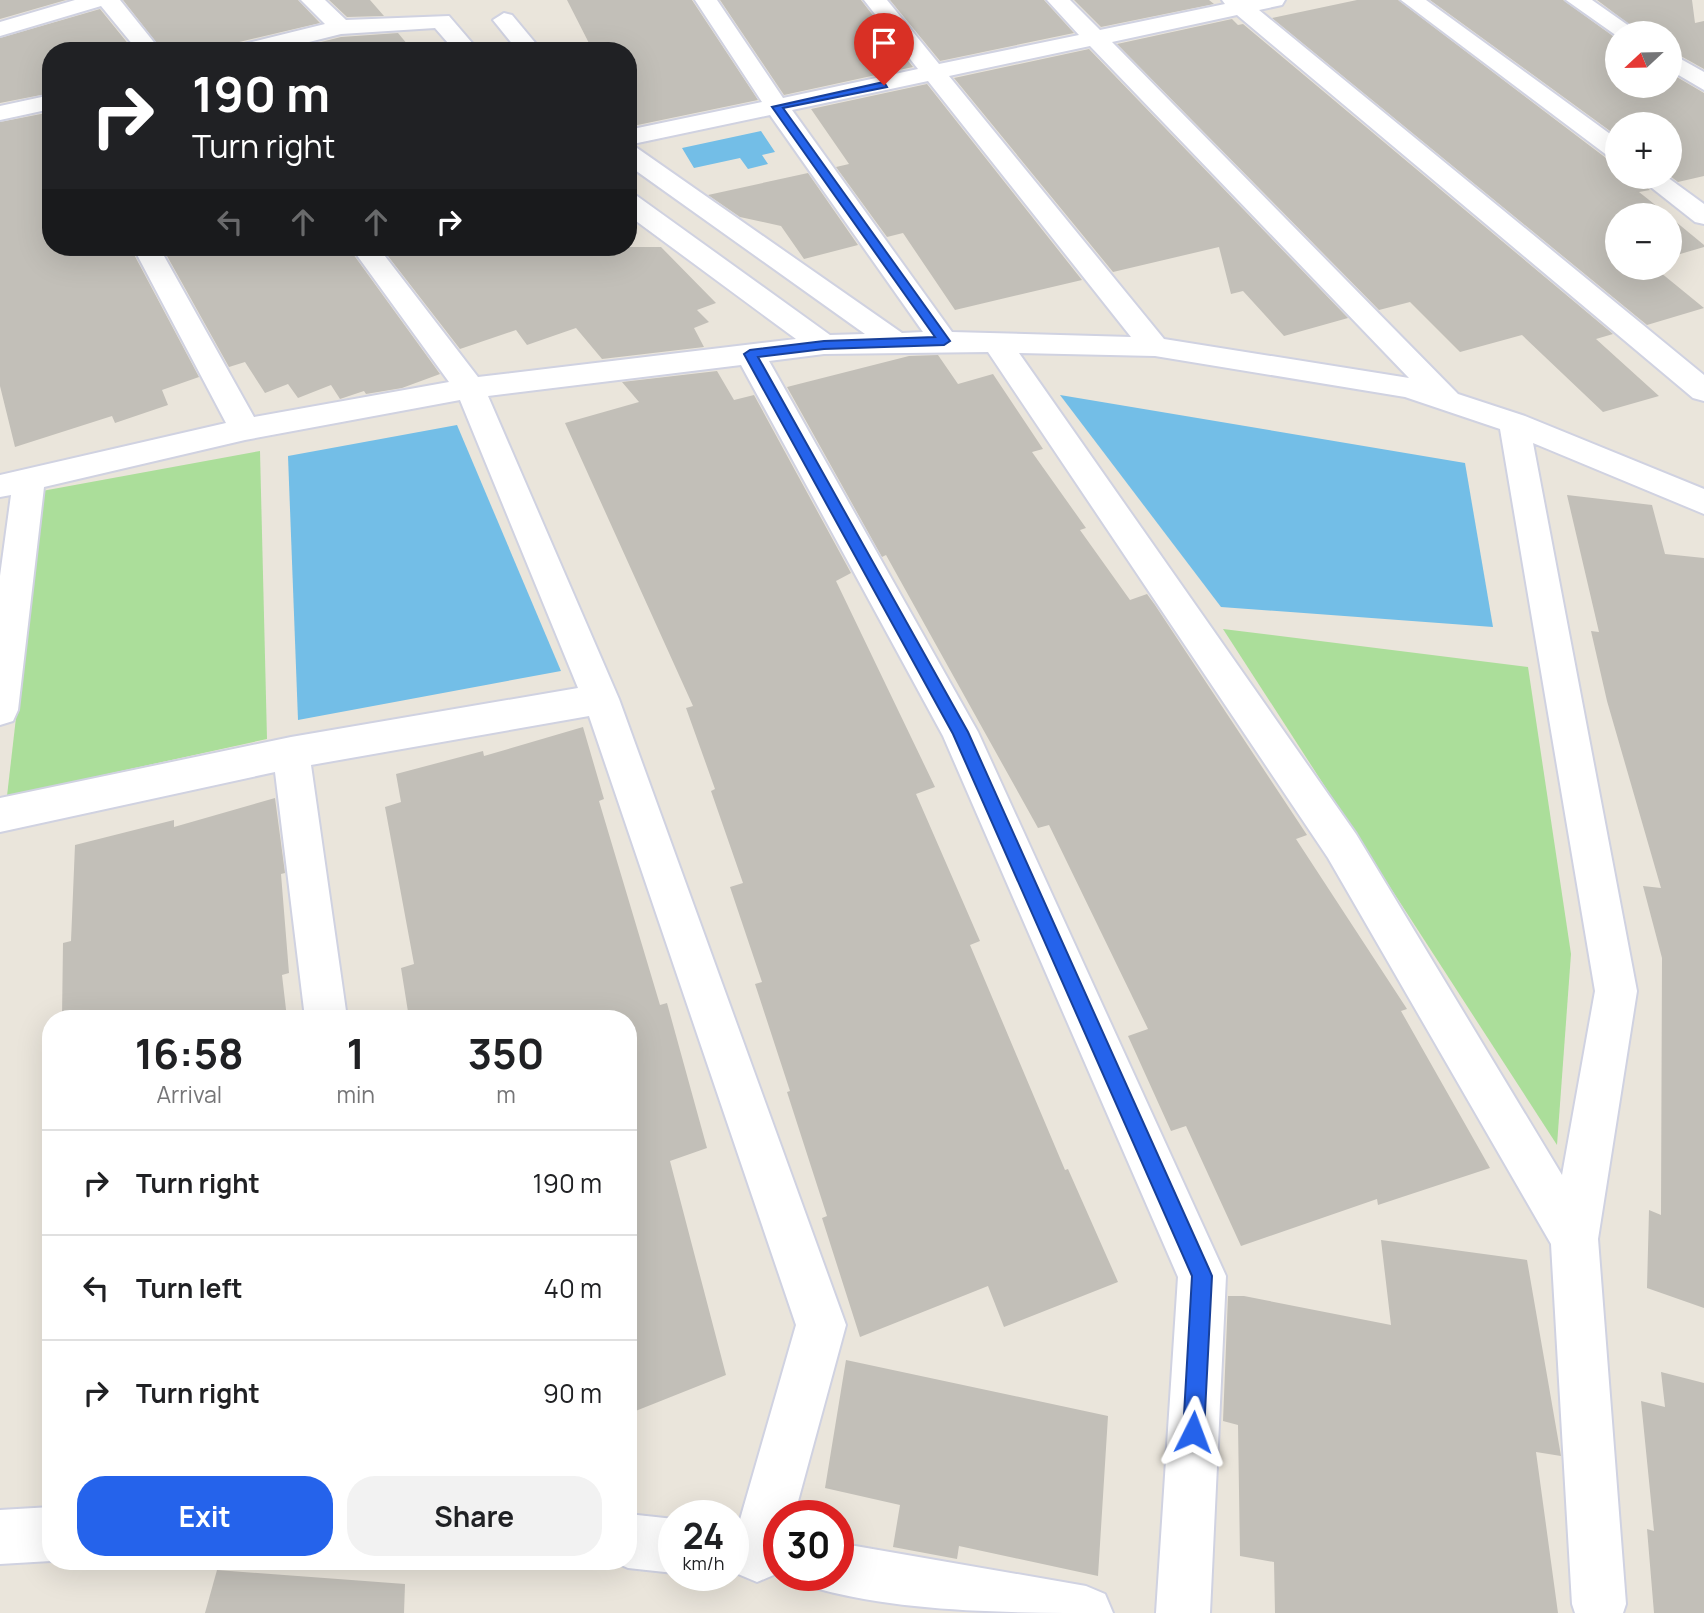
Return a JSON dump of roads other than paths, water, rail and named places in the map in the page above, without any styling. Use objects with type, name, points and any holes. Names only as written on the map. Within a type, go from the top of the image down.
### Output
[{"type":"street","points":[[0,29],[100,0]]},
{"type":"street","points":[[108,0],[143,42]]},
{"type":"street","points":[[312,0],[341,27]]},
{"type":"street","points":[[706,0],[777,107],[944,341]]},
{"type":"street","points":[[875,0],[1155,346]]},
{"type":"street","points":[[1058,0],[1099,39],[1448,400]]},
{"type":"street","points":[[637,136],[1099,39],[1237,4],[1274,0]]},
{"type":"street","points":[[1412,0],[1605,142]]},
{"type":"street","points":[[1577,0],[1609,21]]},
{"type":"street","points":[[1237,4],[1704,391]]},
{"type":"street","points":[[504,20],[523,42]]},
{"type":"street","points":[[280,42],[341,27],[440,21],[460,42]]},
{"type":"street","points":[[1682,69],[1704,83]]},
{"type":"street","points":[[0,113],[42,104]]},
{"type":"street","points":[[637,159],[894,341]]},
{"type":"street","points":[[1667,189],[1704,216]]},
{"type":"street","points":[[637,209],[824,345]]},
{"type":"street","points":[[151,256],[245,429]]},
{"type":"street","points":[[371,256],[470,388],[601,699],[821,1325],[756,1556]]},
{"type":"street","points":[[0,710],[14,483],[245,429],[470,388],[824,345],[944,341],[1155,346],[1409,388],[1514,423],[1704,502]]},
{"type":"street","points":[[998,344],[1342,846],[1574,1239]]},
{"type":"street","points":[[750,354],[960,732],[1202,1276],[1183,1613]]},
{"type":"street","points":[[1514,423],[1616,991],[1574,1239],[1599,1604]]},
{"type":"street","points":[[0,815],[291,753],[601,699]]},
{"type":"street","points":[[291,753],[325,1010]]},
{"type":"street","points":[[0,1537],[42,1535]]},
{"type":"street","points":[[637,1542],[658,1544]]},
{"type":"street","points":[[854,1573],[1086,1613]]},
{"type":"water","points":[[761,131],[775,152],[762,155],[768,164],[748,169],[740,158],[694,168],[682,148]]},
{"type":"water","points":[[1060,395],[1465,463],[1493,627],[1221,607]]},
{"type":"water","points":[[457,425],[561,671],[298,720],[288,456]]}]
